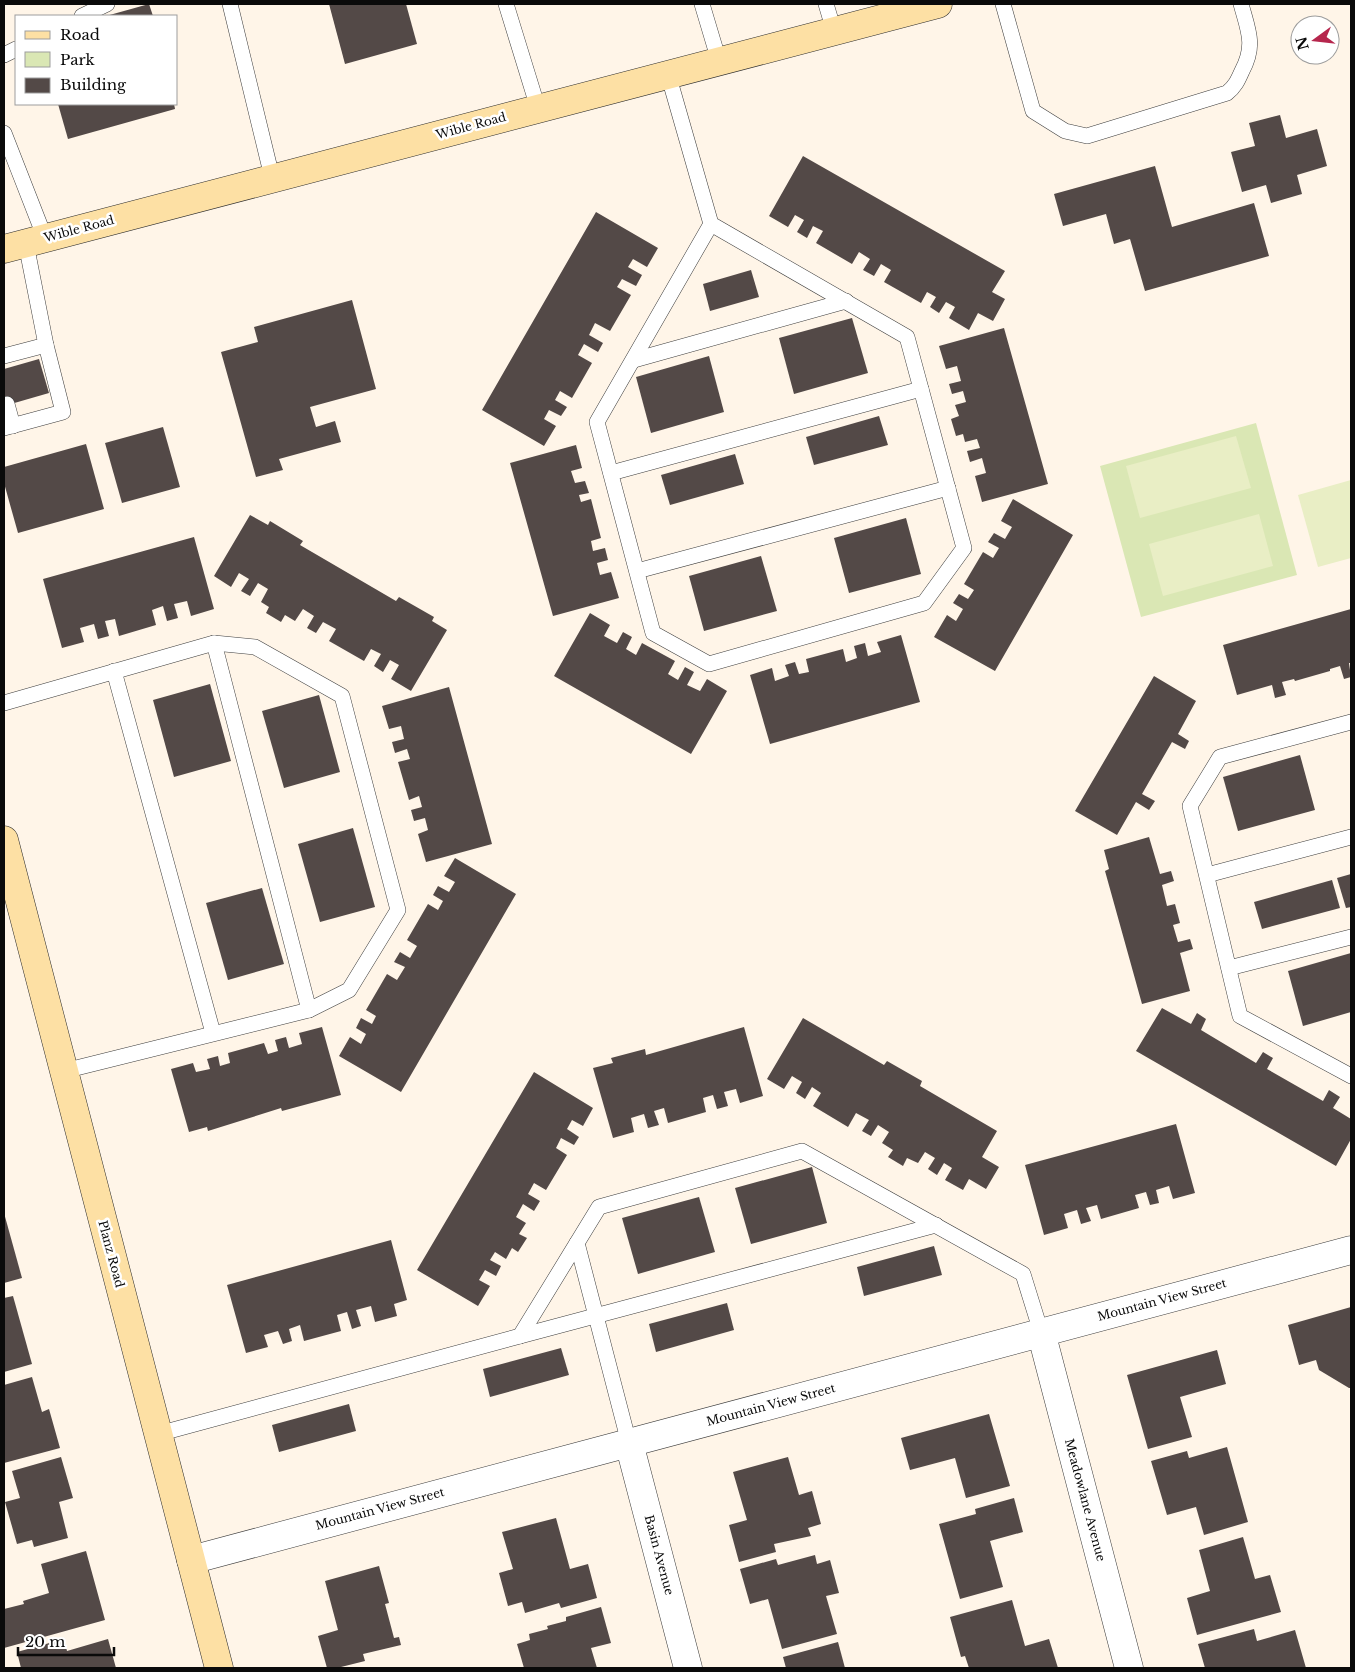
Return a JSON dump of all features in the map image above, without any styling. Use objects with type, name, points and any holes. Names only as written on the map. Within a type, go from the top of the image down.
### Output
[{"type":"street","name":"Wible Road","points":[[25,244],[272,177],[938,4]]},
{"type":"street","name":"Planz Road","points":[[4,840],[219,1668]]},
{"type":"street","name":"Mountain View Street","points":[[191,1560],[1351,1250]]},
{"type":"street","name":"Meadowlane Avenue","points":[[1041,1332],[1129,1668]]},
{"type":"street","name":"Basin Avenue","points":[[630,1442],[688,1668]]},
{"type":"lane","points":[[84,15],[107,4]]},
{"type":"lane","points":[[230,4],[272,177]]},
{"type":"lane","points":[[506,4],[538,108]]},
{"type":"lane","points":[[702,4],[719,61]]},
{"type":"lane","points":[[826,4],[834,31]]},
{"type":"lane","points":[[1003,4],[1033,110],[1065,131],[1087,136],[1227,93],[1234,88],[1249,58],[1251,44],[1241,4]]},
{"type":"lane","points":[[668,74],[711,224],[907,337],[964,548],[924,603],[709,664],[653,633],[597,422],[711,224]]},
{"type":"lane","points":[[4,134],[46,345],[63,412],[8,427],[8,404]]},
{"type":"lane","points":[[634,360],[846,302]]},
{"type":"lane","points":[[4,356],[46,345]]},
{"type":"lane","points":[[611,473],[921,389]]},
{"type":"lane","points":[[637,571],[948,488]]},
{"type":"lane","points":[[214,643],[309,1010]]},
{"type":"lane","points":[[4,703],[214,643],[255,647],[342,696],[398,910],[349,990],[309,1010],[64,1070]]},
{"type":"lane","points":[[114,671],[212,1033]]},
{"type":"lane","points":[[1351,722],[1220,756],[1190,806],[1240,1016],[1351,1076]]},
{"type":"lane","points":[[1207,875],[1351,837]]},
{"type":"lane","points":[[1229,968],[1351,937]]},
{"type":"lane","points":[[520,1336],[599,1208],[802,1151],[1023,1274],[1041,1332]]},
{"type":"lane","points":[[158,1434],[936,1225]]},
{"type":"lane","points":[[577,1243],[630,1442]]},
{"type":"green space","points":[[1256,423],[1297,575],[1141,617],[1100,466]]},
{"type":"green space","points":[[1236,436],[1251,488],[1140,518],[1126,466]]},
{"type":"green space","points":[[1351,480],[1351,558],[1318,567],[1298,495]]},
{"type":"green space","points":[[1259,514],[1273,566],[1163,596],[1149,544]]},
{"type":"building","points":[[149,4],[153,15],[110,15]]},
{"type":"building","points":[[329,4],[406,4],[417,44],[345,64]]},
{"type":"building","points":[[58,105],[174,105],[175,109],[68,139]]},
{"type":"building","points":[[1280,115],[1286,138],[1317,129],[1327,166],[1297,175],[1302,194],[1271,203],[1266,185],[1242,192],[1231,152],[1255,146],[1249,123]]},
{"type":"building","points":[[803,156],[1005,271],[992,292],[1005,299],[993,321],[978,313],[969,330],[949,318],[955,307],[946,302],[939,313],[930,307],[936,297],[927,292],[921,303],[884,282],[891,270],[881,264],[874,276],[863,270],[870,259],[859,252],[852,264],[816,243],[823,231],[813,226],[807,238],[797,232],[804,220],[795,215],[788,227],[769,216]]},
{"type":"building","points":[[1155,166],[1172,227],[1254,203],[1269,256],[1145,291],[1130,239],[1114,244],[1106,214],[1063,226],[1054,194]]},
{"type":"building","points":[[596,212],[658,248],[647,267],[633,259],[628,267],[642,275],[636,286],[622,279],[617,287],[631,295],[610,331],[595,323],[589,335],[603,343],[598,352],[584,344],[578,355],[592,363],[572,398],[560,391],[555,400],[567,407],[561,416],[549,410],[544,419],[556,426],[544,446],[482,410]]},
{"type":"building","points":[[751,270],[759,297],[710,311],[703,284]]},
{"type":"building","points":[[352,300],[376,389],[310,407],[316,427],[335,421],[341,442],[279,459],[283,470],[256,477],[221,352],[258,342],[254,327]]},
{"type":"building","points":[[852,318],[868,373],[794,394],[779,338]]},
{"type":"building","points":[[1004,328],[1048,484],[982,502],[975,476],[986,473],[982,458],[970,462],[967,451],[980,448],[977,439],[965,442],[963,434],[956,436],[951,419],[959,416],[955,405],[966,402],[963,391],[952,394],[949,384],[961,381],[957,366],[946,369],[939,346]]},
{"type":"building","points":[[709,356],[724,412],[651,433],[636,377]]},
{"type":"building","points":[[39,359],[49,393],[4,406],[4,369]]},
{"type":"building","points":[[879,416],[888,445],[814,465],[806,437]]},
{"type":"building","points":[[163,427],[180,487],[122,503],[105,443]]},
{"type":"building","points":[[86,444],[104,509],[18,533],[4,483],[4,467]]},
{"type":"building","points":[[576,445],[582,468],[571,471],[575,483],[585,481],[589,493],[579,495],[581,502],[591,499],[601,538],[591,541],[593,551],[605,548],[608,560],[597,563],[600,575],[611,572],[619,598],[553,616],[510,463]]},
{"type":"building","points":[[735,454],[744,484],[670,505],[661,475]]},
{"type":"building","points":[[1013,499],[1073,535],[995,671],[934,637],[947,615],[956,621],[963,609],[953,603],[959,594],[968,599],[974,590],[964,584],[983,552],[993,558],[999,548],[988,542],[994,533],[1005,539],[1012,527],[1001,521]]},
{"type":"building","points":[[250,515],[268,525],[270,521],[303,541],[300,545],[396,601],[399,597],[434,617],[432,621],[447,630],[411,691],[391,679],[399,665],[390,660],[383,672],[374,666],[381,654],[371,649],[364,661],[329,641],[336,629],[323,622],[316,633],[307,628],[314,616],[303,609],[295,621],[285,615],[281,622],[266,613],[269,607],[261,602],[268,589],[258,583],[250,596],[241,591],[249,579],[239,573],[231,587],[214,576]]},
{"type":"building","points":[[906,518],[921,574],[849,593],[834,538]]},
{"type":"building","points":[[194,537],[214,609],[191,616],[187,601],[174,604],[178,618],[167,621],[163,606],[152,610],[156,625],[119,636],[115,619],[105,621],[109,636],[98,639],[94,624],[80,628],[84,642],[62,648],[43,579]]},
{"type":"building","points":[[761,556],[777,611],[704,631],[689,576]]},
{"type":"building","points":[[1351,609],[1351,663],[1349,663],[1351,677],[1344,679],[1340,666],[1330,669],[1330,671],[1295,681],[1294,679],[1282,682],[1286,695],[1275,698],[1272,685],[1237,695],[1223,645]]},
{"type":"building","points":[[590,613],[610,625],[604,636],[617,643],[623,632],[632,637],[626,649],[636,655],[642,643],[675,661],[668,674],[678,680],[685,667],[694,672],[687,685],[700,691],[707,679],[727,691],[691,754],[554,676]]},
{"type":"building","points":[[901,635],[920,702],[770,744],[750,675],[772,668],[775,681],[789,676],[785,665],[795,662],[799,674],[809,672],[806,659],[843,649],[846,662],[857,658],[854,646],[865,643],[868,656],[881,652],[877,642]]},
{"type":"building","points":[[1154,676],[1196,701],[1178,734],[1189,741],[1185,749],[1172,742],[1142,794],[1155,801],[1149,810],[1136,802],[1117,835],[1075,811]]},
{"type":"building","points":[[210,684],[231,761],[174,777],[153,700]]},
{"type":"building","points":[[449,687],[492,844],[426,862],[418,834],[428,830],[425,818],[414,821],[411,810],[422,807],[419,796],[409,800],[398,762],[410,759],[407,749],[395,753],[392,742],[404,739],[401,726],[389,729],[382,706]]},
{"type":"building","points":[[319,695],[340,772],[284,788],[262,711]]},
{"type":"building","points":[[1300,755],[1315,810],[1238,831],[1223,777]]},
{"type":"building","points":[[353,828],[375,907],[320,922],[298,844]]},
{"type":"building","points":[[1149,837],[1160,874],[1171,871],[1174,881],[1162,885],[1167,906],[1175,904],[1180,923],[1173,925],[1178,942],[1190,939],[1193,949],[1180,953],[1190,991],[1142,1004],[1105,871],[1109,869],[1104,850]]},
{"type":"building","points":[[455,858],[516,894],[401,1092],[339,1056],[350,1037],[361,1044],[366,1034],[356,1028],[361,1018],[372,1024],[376,1016],[366,1010],[387,974],[397,980],[405,967],[394,962],[400,952],[410,958],[417,946],[407,940],[428,904],[438,910],[443,901],[433,895],[438,886],[449,892],[455,882],[444,876]]},
{"type":"building","points":[[1351,874],[1351,907],[1346,908],[1337,878]]},
{"type":"building","points":[[1332,880],[1340,908],[1262,929],[1254,902]]},
{"type":"building","points":[[262,888],[284,964],[228,980],[206,903]]},
{"type":"building","points":[[1351,953],[1351,1012],[1303,1026],[1288,971]]},
{"type":"building","points":[[1162,1008],[1191,1024],[1197,1013],[1206,1019],[1201,1030],[1256,1063],[1263,1052],[1273,1058],[1267,1069],[1323,1101],[1329,1090],[1340,1097],[1333,1108],[1351,1119],[1351,1139],[1336,1166],[1136,1051]]},
{"type":"building","points":[[803,1018],[884,1065],[887,1061],[922,1081],[920,1086],[997,1131],[982,1157],[999,1167],[986,1189],[969,1179],[963,1190],[945,1180],[952,1168],[944,1163],[937,1175],[928,1169],[935,1158],[925,1152],[918,1163],[907,1158],[903,1166],[888,1157],[893,1150],[882,1143],[889,1132],[878,1125],[871,1136],[862,1131],[869,1120],[856,1113],[848,1127],[813,1106],[821,1093],[812,1087],[805,1099],[796,1093],[802,1082],[792,1076],[784,1089],[767,1079]]},
{"type":"building","points":[[322,1027],[341,1095],[282,1111],[281,1108],[208,1131],[207,1127],[189,1132],[171,1069],[193,1063],[196,1072],[210,1069],[207,1059],[218,1056],[220,1066],[230,1063],[228,1053],[264,1043],[268,1054],[278,1051],[275,1040],[286,1037],[289,1048],[302,1044],[299,1033]]},
{"type":"building","points":[[744,1027],[763,1096],[740,1103],[736,1089],[724,1092],[728,1106],[717,1109],[713,1095],[703,1098],[706,1112],[668,1123],[664,1108],[654,1111],[659,1125],[648,1128],[644,1114],[631,1118],[634,1132],[613,1138],[593,1068],[613,1063],[611,1058],[645,1049],[646,1055]]},
{"type":"building","points":[[534,1072],[593,1108],[583,1126],[572,1120],[567,1129],[579,1137],[574,1145],[561,1138],[556,1148],[567,1155],[546,1190],[534,1183],[528,1194],[540,1201],[534,1211],[523,1204],[516,1217],[526,1223],[519,1234],[527,1238],[518,1252],[512,1248],[506,1259],[495,1252],[490,1260],[501,1266],[496,1276],[485,1270],[479,1280],[490,1286],[478,1306],[417,1270]]},
{"type":"building","points":[[1176,1124],[1195,1193],[1173,1199],[1169,1186],[1156,1190],[1159,1203],[1150,1205],[1146,1192],[1135,1195],[1139,1208],[1101,1219],[1097,1205],[1086,1208],[1091,1221],[1081,1224],[1077,1210],[1064,1214],[1068,1228],[1044,1235],[1025,1165]]},
{"type":"building","points":[[812,1167],[827,1223],[751,1244],[735,1188]]},
{"type":"building","points":[[699,1197],[715,1252],[638,1274],[622,1218]]},
{"type":"building","points":[[4,1213],[22,1278],[4,1283]]},
{"type":"building","points":[[391,1240],[407,1300],[394,1304],[397,1316],[375,1322],[371,1306],[356,1310],[361,1326],[352,1329],[347,1312],[337,1315],[341,1331],[304,1341],[300,1325],[289,1329],[292,1341],[283,1344],[278,1331],[264,1335],[268,1347],[246,1353],[227,1285]]},
{"type":"building","points":[[934,1246],[942,1275],[864,1296],[857,1267]]},
{"type":"building","points":[[13,1296],[32,1364],[4,1372],[4,1298]]},
{"type":"building","points":[[727,1303],[734,1330],[656,1352],[649,1324]]},
{"type":"building","points":[[1351,1307],[1351,1388],[1349,1388],[1319,1370],[1316,1360],[1299,1365],[1288,1325]]},
{"type":"building","points":[[561,1348],[569,1375],[490,1397],[483,1369]]},
{"type":"building","points":[[1217,1350],[1226,1384],[1180,1397],[1192,1437],[1148,1449],[1127,1375]]},
{"type":"building","points":[[32,1377],[42,1412],[49,1409],[60,1448],[4,1463],[4,1385]]},
{"type":"building","points":[[349,1404],[356,1431],[279,1452],[272,1425]]},
{"type":"building","points":[[989,1414],[1010,1486],[966,1498],[955,1458],[910,1470],[901,1438]]},
{"type":"building","points":[[1227,1447],[1248,1522],[1204,1535],[1196,1507],[1167,1515],[1151,1461],[1187,1451],[1189,1458]]},
{"type":"building","points":[[61,1457],[73,1498],[59,1502],[68,1538],[34,1547],[32,1540],[17,1544],[5,1502],[20,1498],[12,1471]]},
{"type":"building","points":[[788,1457],[799,1495],[812,1491],[821,1524],[808,1528],[811,1536],[774,1544],[776,1552],[739,1562],[729,1525],[747,1520],[733,1472]]},
{"type":"building","points":[[1014,1498],[1023,1532],[990,1541],[1003,1587],[960,1599],[939,1524],[976,1514],[975,1509]]},
{"type":"building","points":[[556,1518],[570,1569],[588,1564],[597,1598],[561,1608],[559,1603],[525,1613],[522,1602],[508,1606],[499,1573],[513,1569],[502,1532]]},
{"type":"building","points":[[1243,1537],[1255,1579],[1270,1575],[1281,1612],[1197,1635],[1187,1598],[1210,1591],[1199,1550]]},
{"type":"building","points":[[86,1551],[105,1620],[4,1648],[4,1609],[24,1604],[23,1601],[49,1593],[41,1564]]},
{"type":"building","points":[[815,1555],[817,1564],[830,1560],[839,1593],[826,1596],[837,1634],[782,1649],[768,1599],[750,1604],[740,1569],[776,1559],[778,1565]]},
{"type":"building","points":[[379,1566],[389,1603],[385,1604],[394,1638],[399,1637],[401,1645],[363,1654],[365,1661],[337,1668],[327,1668],[318,1636],[338,1630],[325,1581]]},
{"type":"building","points":[[1012,1600],[1025,1646],[1049,1639],[1058,1668],[969,1668],[965,1656],[961,1657],[950,1617]]},
{"type":"building","points":[[601,1607],[611,1643],[591,1648],[597,1668],[524,1668],[517,1644],[530,1640],[529,1634],[548,1629],[547,1626],[566,1621],[566,1617]]},
{"type":"building","points":[[1254,1629],[1257,1641],[1295,1630],[1306,1668],[1205,1668],[1198,1644]]},
{"type":"building","points":[[64,1639],[67,1651],[108,1639],[116,1668],[21,1668],[17,1652]]},
{"type":"building","points":[[838,1642],[845,1668],[786,1668],[783,1657]]}]
